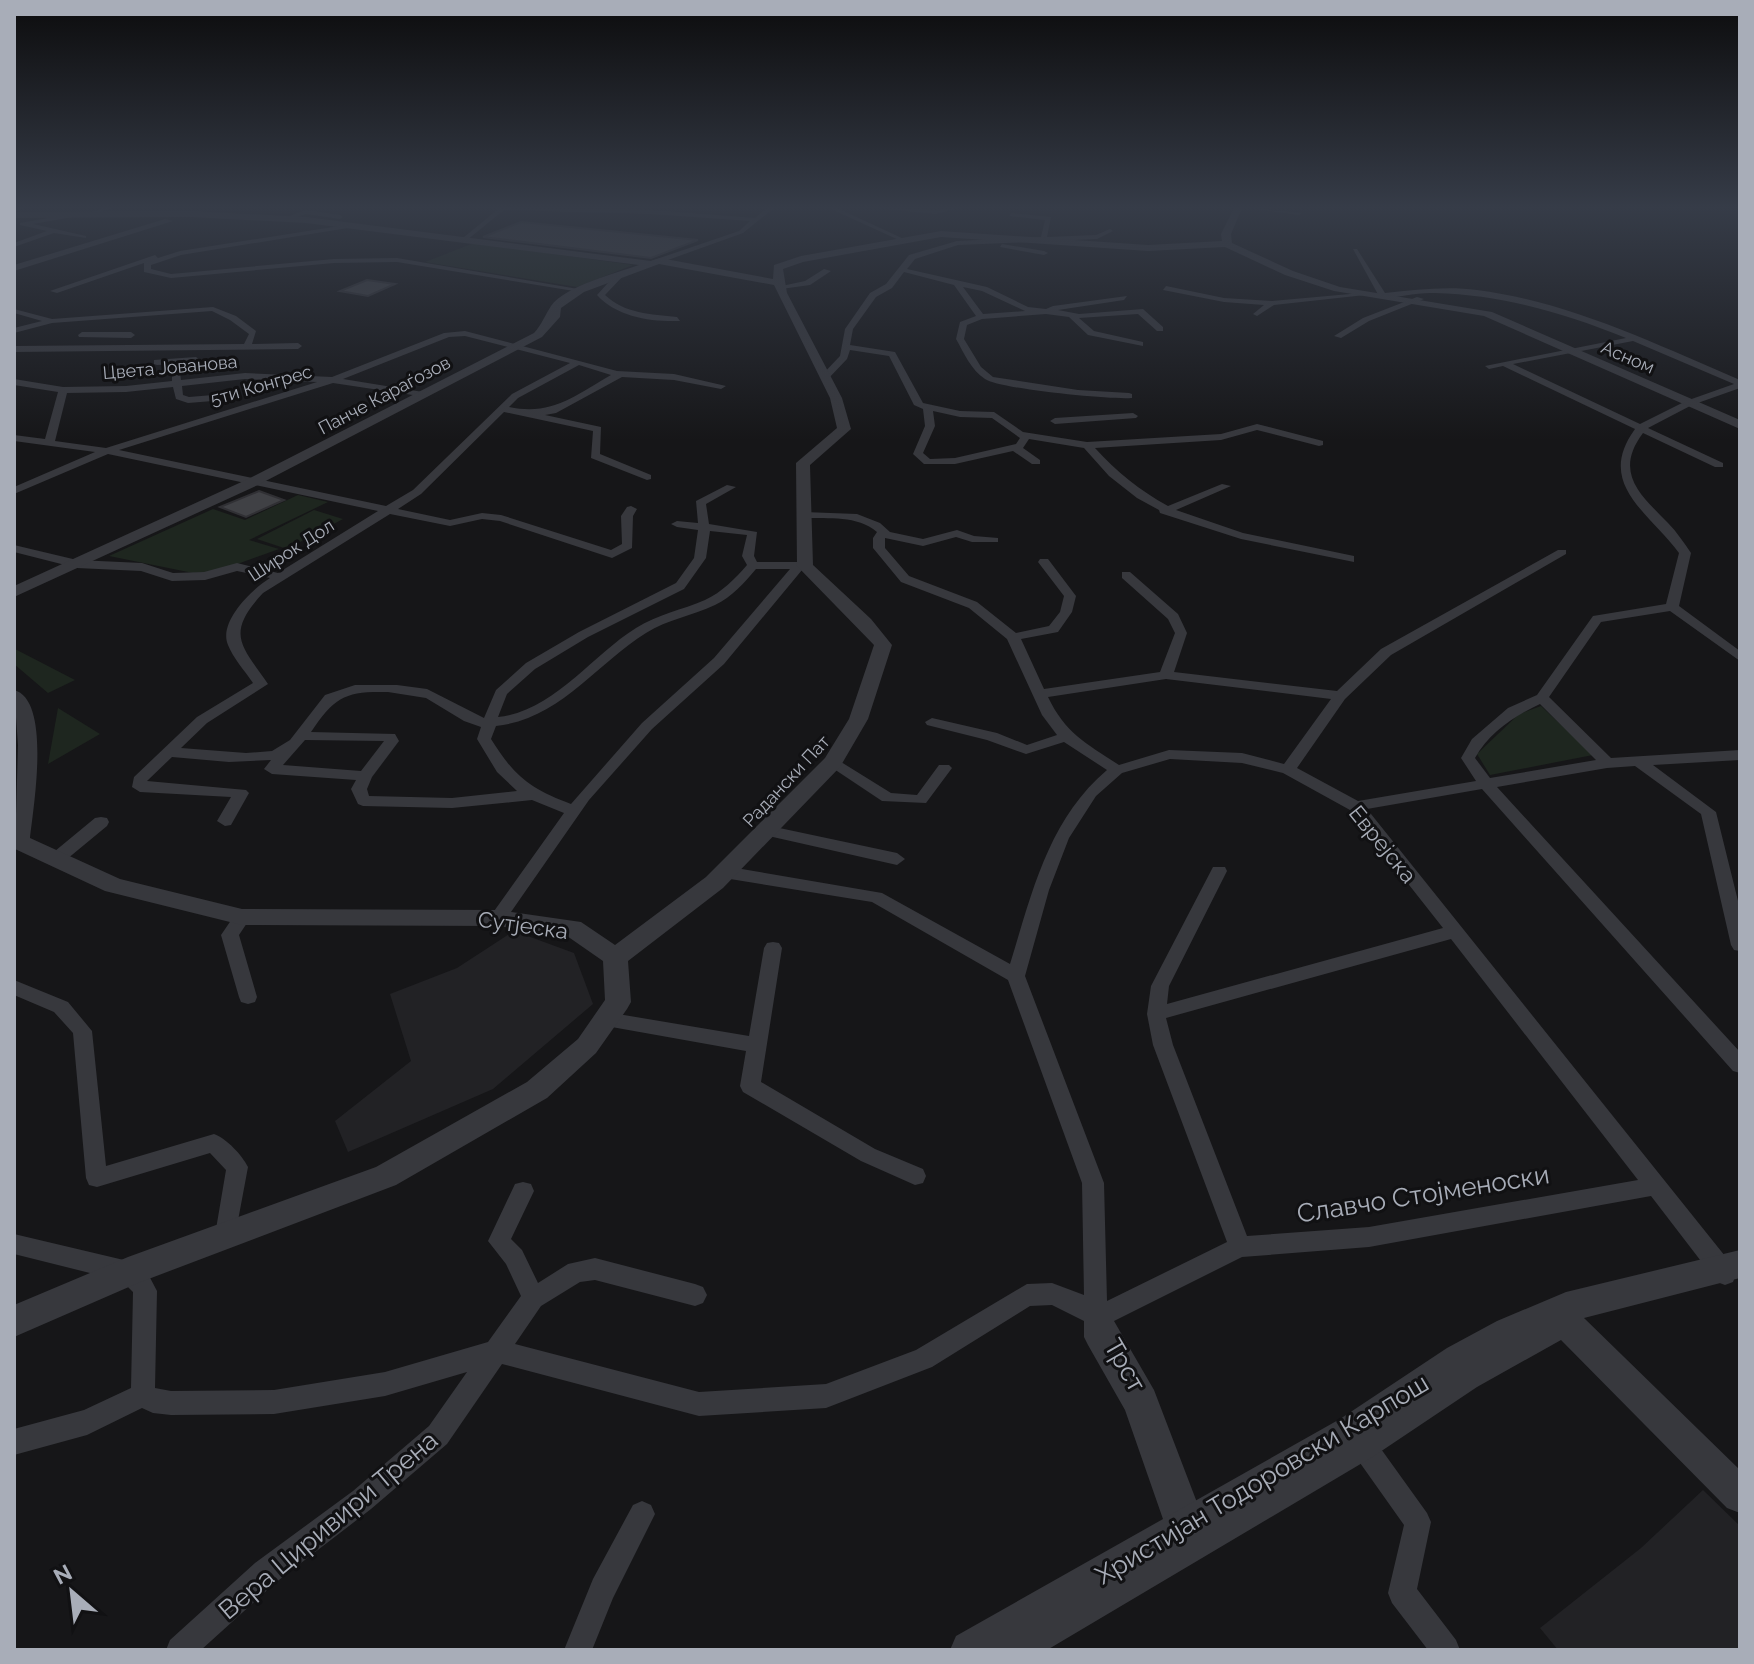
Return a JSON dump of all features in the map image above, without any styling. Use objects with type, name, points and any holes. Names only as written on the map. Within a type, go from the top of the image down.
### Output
[{"type":"street","points":[[54,291],[69,286]]},
{"type":"street","points":[[553,286],[580,290]]},
{"type":"street","name":"Панче Караѓозов","points":[[14,592],[253,482],[519,345],[548,326],[556,307],[592,286]]},
{"type":"street","points":[[610,286],[601,295],[610,305],[633,313],[677,319]]},
{"type":"street","points":[[498,918],[574,811],[647,726],[719,661],[801,566],[803,463],[844,429],[835,397],[780,286]]},
{"type":"street","points":[[824,378],[844,357],[849,329],[873,295],[889,286]]},
{"type":"street","points":[[959,286],[981,317]]},
{"type":"street","points":[[969,286],[984,289],[1026,309],[1072,316],[1140,311],[1160,329]]},
{"type":"street","name":"Асном","points":[[1329,286],[1361,295],[1420,299],[1488,314],[1740,425]]},
{"type":"street","points":[[1375,286],[1383,296],[1416,290],[1439,290],[1539,303],[1740,384]]},
{"type":"street","points":[[1166,288],[1224,300],[1272,303],[1361,295]]},
{"type":"street","points":[[1043,310],[1098,299],[1124,298]]},
{"type":"street","points":[[1338,336],[1355,322],[1377,318],[1420,299]]},
{"type":"street","points":[[1257,314],[1272,303]]},
{"type":"street","points":[[14,331],[52,321],[213,309],[233,318],[253,333],[247,346]]},
{"type":"street","points":[[14,311],[52,321]]},
{"type":"street","points":[[1055,311],[981,317],[963,324],[960,339],[978,369],[990,379],[1078,393],[1129,396]]},
{"type":"street","points":[[1072,316],[1091,333],[1140,344]]},
{"type":"street","points":[[64,349],[92,327]]},
{"type":"street","name":"5ти Конгрес","points":[[14,491],[107,451],[333,380],[456,333],[519,345]]},
{"type":"street","points":[[82,335],[131,335]]},
{"type":"street","points":[[1489,366],[1630,339]]},
{"type":"street","points":[[519,345],[617,374],[674,377],[721,386]]},
{"type":"street","points":[[15,350],[298,346]]},
{"type":"street","points":[[848,347],[892,354],[901,366],[915,401],[928,409],[994,415],[1026,437],[1087,445],[1221,437],[1257,427],[1319,443]]},
{"type":"street","points":[[157,362],[196,360],[198,368],[175,371],[179,397],[188,400],[225,397]]},
{"type":"street","name":"Широк Дол","points":[[225,821],[241,793],[140,787],[139,780],[202,720],[261,684],[238,654],[233,631],[246,604],[277,576],[390,511],[431,482],[500,408],[534,383],[578,362]]},
{"type":"street","points":[[1503,363],[1719,465]]},
{"type":"street","points":[[528,413],[553,411],[617,374]]},
{"type":"street","name":"Цвета Јованова","points":[[14,382],[63,390],[126,389],[245,376],[333,380],[423,395]]},
{"type":"street","points":[[1672,607],[1685,553],[1666,527],[1641,504],[1626,480],[1628,446],[1642,427],[1689,403],[1740,384]]},
{"type":"street","points":[[50,441],[63,390]]},
{"type":"street","points":[[1069,403],[1078,393]]},
{"type":"street","points":[[500,408],[598,429],[595,456],[647,477]]},
{"type":"street","points":[[928,409],[930,426],[918,454],[922,460],[937,464],[1015,447],[1022,445],[1026,437]]},
{"type":"street","points":[[1046,438],[1057,417],[1133,416]]},
{"type":"street","points":[[14,438],[107,451],[450,523],[482,516],[501,518],[612,554],[628,546],[627,516],[631,509]]},
{"type":"street","points":[[1087,445],[1117,481],[1164,511],[1232,533],[1350,559]]},
{"type":"street","points":[[1015,447],[1036,462]]},
{"type":"street","points":[[1164,511],[1226,486]]},
{"type":"street","points":[[574,811],[531,795],[506,778],[484,739],[501,691],[519,675],[596,627],[680,586],[699,564],[707,526],[700,503],[731,487]]},
{"type":"street","points":[[804,515],[862,518],[876,523],[884,532],[879,548],[905,579],[973,605],[1013,637],[1049,715],[1066,737],[1117,770]]},
{"type":"street","points":[[677,524],[753,534],[748,556],[753,565]]},
{"type":"street","points":[[882,534],[923,543],[957,533],[972,539],[994,540]]},
{"type":"street","points":[[14,548],[77,564],[142,567],[172,577],[205,576],[237,567],[277,576]]},
{"type":"street","points":[[1288,770],[1340,696],[1386,652],[1562,552]]},
{"type":"street","points":[[1013,637],[1053,629],[1066,612],[1070,596],[1044,562]]},
{"type":"street","points":[[753,565],[801,566]]},
{"type":"street","points":[[365,776],[272,769],[326,698],[354,689],[423,692],[471,722],[490,723],[520,717],[543,705],[651,624],[711,605],[741,580],[753,565]]},
{"type":"street","name":"Радански Пат","points":[[615,957],[662,928],[770,831],[833,762],[852,732],[872,684],[883,645],[865,623],[801,566]]},
{"type":"street","points":[[1126,575],[1174,617],[1181,633],[1166,675]]},
{"type":"street","points":[[1740,657],[1672,607],[1597,619],[1542,698],[1513,711],[1469,751],[1468,758],[1485,783],[1740,1065]]},
{"type":"street","points":[[1039,694],[1166,675],[1340,696]]},
{"type":"street","name":"Сутјеска","points":[[14,696],[22,706],[28,751],[18,846],[113,885],[242,917],[498,918],[573,928],[615,957]]},
{"type":"street","points":[[1542,698],[1607,763]]},
{"type":"street","points":[[932,722],[983,736],[1000,736],[1026,750],[1066,737]]},
{"type":"street","points":[[299,736],[390,737],[392,741],[365,776],[359,789],[363,801],[452,803],[531,795]]},
{"type":"street","points":[[170,752],[264,757],[285,752]]},
{"type":"street","name":"Еврејска","points":[[1016,976],[1041,890],[1061,838],[1090,793],[1117,770],[1169,754],[1192,753],[1242,758],[1288,770],[1356,806],[1452,932],[1655,1186],[1732,1271]]},
{"type":"street","points":[[1356,806],[1607,763],[1740,755]]},
{"type":"street","points":[[1637,760],[1708,812],[1740,945]]},
{"type":"street","points":[[833,762],[887,798],[921,800],[944,768]]},
{"type":"street","points":[[55,860],[101,822]]},
{"type":"street","points":[[770,831],[897,859]]},
{"type":"street","points":[[1219,871],[1160,986],[1156,1014],[1163,1045],[1240,1247]]},
{"type":"street","points":[[724,872],[876,897],[1016,976],[1093,1183],[1098,1317]]},
{"type":"street","points":[[242,917],[230,935],[248,997]]},
{"type":"street","points":[[1156,1014],[1452,932]]},
{"type":"street","points":[[773,948],[754,1045],[750,1086],[868,1155],[915,1176]]},
{"type":"street","points":[[14,1321],[128,1272],[386,1176],[537,1090],[587,1046],[618,1002],[615,957]]},
{"type":"street","points":[[14,987],[61,1007],[82,1031],[97,1178],[214,1143],[237,1167],[226,1235]]},
{"type":"street","points":[[606,1019],[754,1045]]},
{"type":"street","name":"Славчо Стојменоски","points":[[1098,1317],[1240,1247],[1369,1237],[1655,1186]]},
{"type":"street","points":[[523,1191],[499,1241],[514,1257],[533,1298]]},
{"type":"street","points":[[14,1244],[128,1272],[139,1280],[145,1291],[143,1395]]},
{"type":"street","name":"Вера Циривири Трена","points":[[180,1650],[265,1573],[362,1500],[438,1435],[533,1298],[576,1272],[595,1269],[695,1295]]},
{"type":"street","name":"Христијан Тодоровски Карпош","points":[[1010,1650],[1459,1360],[1566,1314],[1732,1271]]},
{"type":"street","points":[[143,1395],[153,1401],[171,1403],[274,1402],[385,1384],[499,1351],[699,1404],[755,1402],[826,1396],[857,1387],[923,1359],[1027,1295],[1052,1294],[1074,1302],[1098,1317]]},
{"type":"street","points":[[1566,1314],[1740,1480]]},
{"type":"street","points":[[1566,1314],[1740,1495]]},
{"type":"street","name":"Христијан Тодоровски Карпош","points":[[970,1650],[1362,1444],[1465,1375],[1566,1314]]},
{"type":"street","name":"Трст","points":[[1098,1317],[1145,1399],[1188,1534]]},
{"type":"street","points":[[14,1442],[87,1422],[143,1395]]},
{"type":"street","points":[[1362,1444],[1418,1522],[1402,1593],[1446,1650]]},
{"type":"street","points":[[578,1650],[603,1589],[642,1514]]},
{"type":"shaded area","points":[[298,495],[328,502],[249,540],[279,549],[218,571],[193,573],[109,556],[213,509],[245,520]]},
{"type":"shaded area","points":[[314,510],[343,519],[287,549],[257,539]]},
{"type":"shaded area","points":[[15,649],[75,680],[48,693],[14,664]]},
{"type":"shaded area","points":[[1541,706],[1593,755],[1490,775],[1477,754],[1519,714]]},
{"type":"shaded area","points":[[58,708],[100,734],[48,764]]},
{"type":"shaded area","points":[[514,931],[574,953],[593,1004],[493,1089],[348,1152],[335,1121],[411,1061],[390,994],[457,968]]},
{"type":"shaded area","points":[[1703,1490],[1740,1526],[1740,1650],[1558,1650],[1540,1628],[1641,1548]]},
{"type":"building","points":[[353,286],[391,286],[368,296],[340,291]]},
{"type":"building","points":[[259,491],[284,500],[246,517],[220,507]]}]
